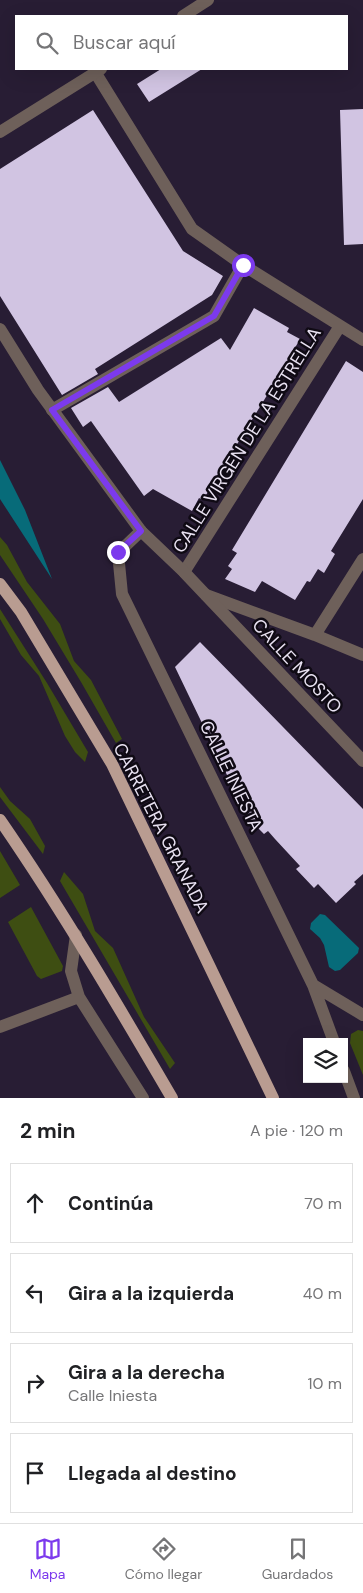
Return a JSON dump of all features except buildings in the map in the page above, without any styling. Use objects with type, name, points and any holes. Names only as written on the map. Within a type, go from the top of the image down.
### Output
[{"type":"main road","name":"CARRETERA GRANADA","points":[[0,584],[21,612],[112,764],[273,1098]]},
{"type":"main road","points":[[0,820],[76,935],[172,1098]]},
{"type":"street","points":[[185,15],[208,0]]},
{"type":"street","points":[[0,132],[98,71],[192,229],[243,265],[363,340]]},
{"type":"street","points":[[52,410],[214,316],[243,265]]},
{"type":"street","name":"CALLE VIRGEN DE LA ESTRELLA","points":[[184,572],[340,326]]},
{"type":"street","name":"CALLE MOSTO","points":[[0,329],[52,410],[141,531],[184,572],[363,761]]},
{"type":"street","name":"CALLE INIESTA","points":[[141,531],[118,552],[122,594],[313,985],[333,1038]]},
{"type":"street","points":[[315,635],[363,559]]},
{"type":"street","points":[[206,595],[315,635],[363,655]]},
{"type":"street","points":[[76,935],[72,971],[79,997],[142,1098]]},
{"type":"street","points":[[313,985],[363,1015]]},
{"type":"street","points":[[0,1026],[79,997]]},
{"type":"street","points":[[348,1082],[354,1098]]},
{"type":"shaded area","points":[[0,460],[25,510],[52,579],[0,499]]},
{"type":"shaded area","points":[[0,537],[7,545],[27,582],[60,624],[74,661],[91,680],[122,739],[116,743],[43,619],[0,555]]},
{"type":"shaded area","points":[[0,609],[88,752],[85,762],[75,752],[65,736],[39,676],[21,655],[0,619]]},
{"type":"shaded area","points":[[0,787],[10,801],[30,819],[45,846],[43,854],[0,797]]},
{"type":"shaded area","points":[[0,851],[20,885],[0,898]]},
{"type":"shaded area","points":[[64,872],[83,894],[95,931],[113,948],[144,1017],[175,1063],[170,1069],[60,881]]},
{"type":"shaded area","points":[[31,907],[63,966],[62,971],[41,979],[37,976],[8,922]]},
{"type":"shaded area","points":[[320,914],[325,915],[359,948],[358,953],[340,970],[335,971],[329,967],[324,945],[320,938],[310,929],[311,923]]},
{"type":"shaded area","points":[[358,1030],[363,1031],[363,1075],[350,1043],[351,1034]]},
{"type":"route","points":[[118,552],[141,531],[52,410],[214,316],[243,265]]}]
